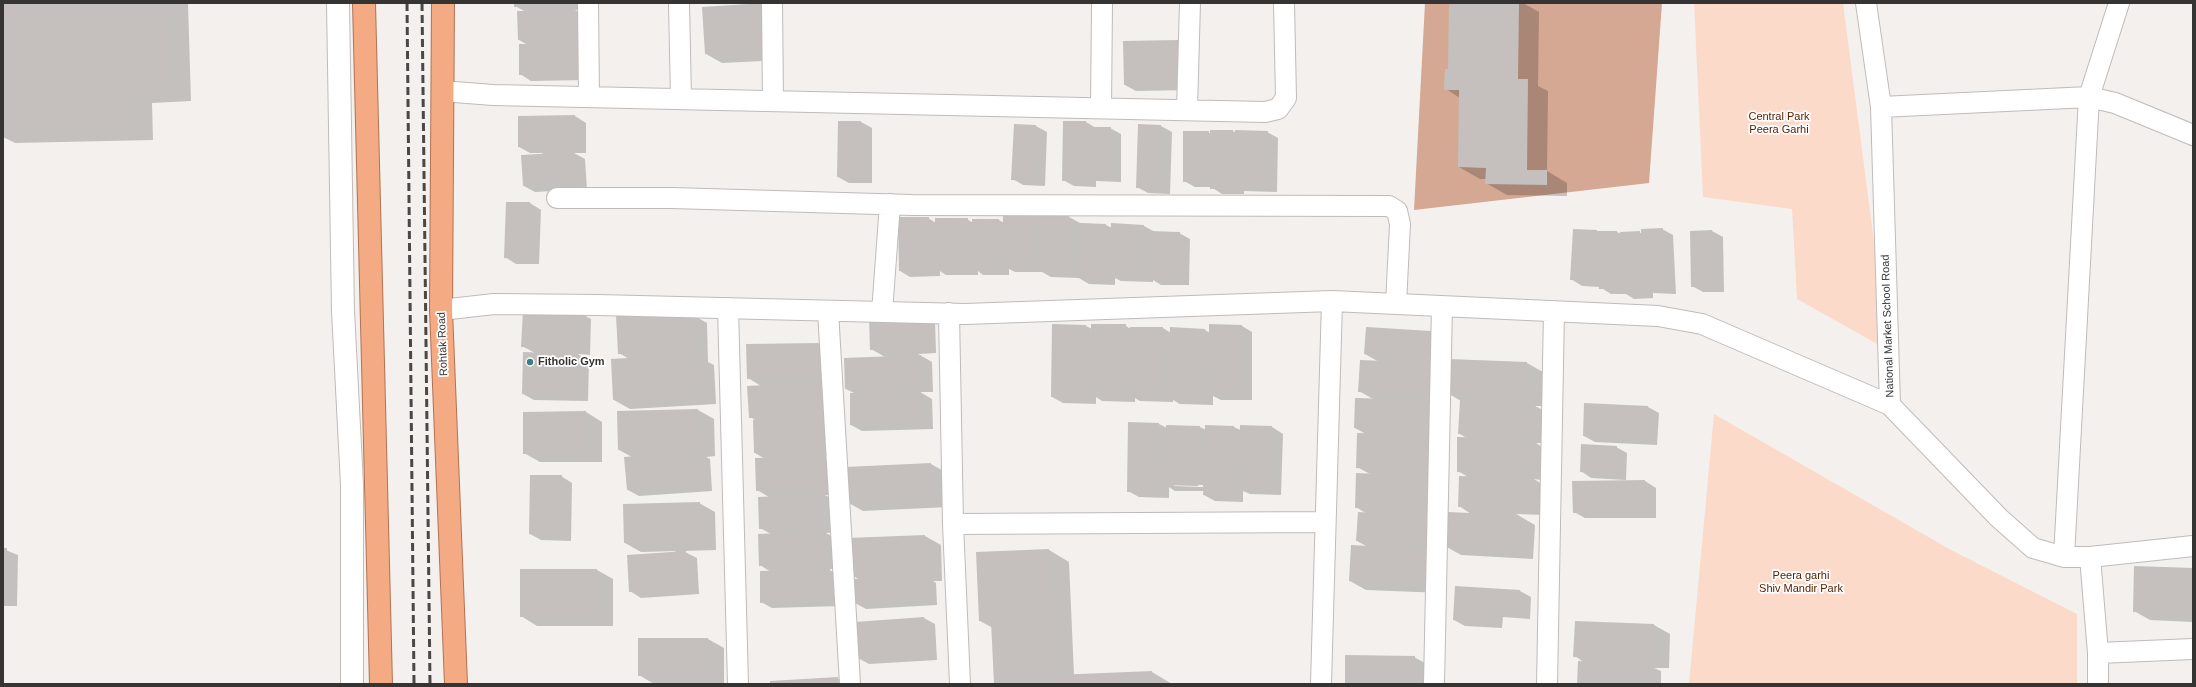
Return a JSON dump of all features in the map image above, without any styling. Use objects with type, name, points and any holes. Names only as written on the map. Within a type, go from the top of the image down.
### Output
[{"type":"highway","points":[[364,3],[381,684]]},
{"type":"highway","name":"Rohtak Road","points":[[443,3],[442,310],[456,684]]},
{"type":"street","points":[[338,3],[343,311],[352,485],[352,684]]},
{"type":"street","points":[[588,3],[589,97]]},
{"type":"street","points":[[679,3],[681,99]]},
{"type":"street","points":[[772,3],[773,101]]},
{"type":"street","points":[[1101,108],[1102,3]]},
{"type":"street","points":[[1187,109],[1190,3]]},
{"type":"street","points":[[442,91],[493,95],[1187,109],[1264,112],[1278,109],[1286,98],[1284,3]]},
{"type":"street","name":"National Market School Road","points":[[1866,3],[1881,107],[1890,405],[1999,518],[2033,548],[2064,557],[2090,557],[2193,546]]},
{"type":"street","points":[[2064,557],[2089,97],[2119,3]]},
{"type":"street","points":[[1881,107],[2089,97],[2115,103],[2193,135]]},
{"type":"street","points":[[557,198],[672,198],[890,204],[1389,206],[1397,211],[1400,224],[1396,304]]},
{"type":"street","points":[[882,312],[890,204]]},
{"type":"street","points":[[442,310],[494,304],[948,313],[1332,301],[1658,316],[1702,324],[1890,405]]},
{"type":"street","points":[[1321,684],[1332,301]]},
{"type":"street","points":[[1434,684],[1442,306]]},
{"type":"street","points":[[728,308],[738,684]]},
{"type":"street","points":[[828,311],[850,684]]},
{"type":"street","points":[[1547,684],[1554,311]]},
{"type":"street","points":[[948,313],[953,524],[960,684]]},
{"type":"street","points":[[953,524],[1325,522]]},
{"type":"street","points":[[2090,557],[2098,653],[2098,684]]},
{"type":"street","points":[[2098,653],[2193,650]]},
{"type":"green space","name":"Central Park Peera Garhi","points":[[1694,3],[1843,3],[1888,350],[1797,299],[1792,209],[1703,197]]},
{"type":"green space","name":"Peera garhi Shiv Mandir Park","points":[[1714,414],[1951,550],[2077,614],[2077,684],[1689,684]]},
{"type":"shaded area","points":[[1425,3],[1662,3],[1649,183],[1414,210]]},
{"type":"building","points":[[3,3],[168,3],[171,90],[131,92],[133,129],[3,132]]},
{"type":"building","points":[[514,3],[570,3],[570,4],[514,7]]},
{"type":"building","points":[[764,3],[767,51],[705,54],[702,7]]},
{"type":"building","points":[[1449,3],[1519,3],[1518,79],[1528,79],[1527,170],[1547,170],[1547,185],[1485,184],[1486,168],[1458,167],[1459,90],[1444,90],[1445,69],[1448,69]]},
{"type":"building","points":[[517,11],[577,11],[577,40],[518,40]]},
{"type":"building","points":[[1179,40],[1180,85],[1124,85],[1123,41]]},
{"type":"building","points":[[519,44],[577,44],[577,75],[519,75]]},
{"type":"building","points":[[575,115],[575,147],[518,147],[518,116]]},
{"type":"building","points":[[838,121],[861,121],[861,177],[837,177]]},
{"type":"building","points":[[1063,121],[1086,121],[1085,181],[1062,181]]},
{"type":"building","points":[[1014,124],[1036,125],[1034,181],[1011,180]]},
{"type":"building","points":[[1138,124],[1161,125],[1159,189],[1136,188]]},
{"type":"building","points":[[1087,127],[1111,127],[1111,177],[1087,177]]},
{"type":"building","points":[[1210,130],[1233,130],[1234,189],[1210,189]]},
{"type":"building","points":[[1235,130],[1268,131],[1266,187],[1234,186]]},
{"type":"building","points":[[1183,131],[1209,131],[1209,182],[1183,182]]},
{"type":"building","points":[[574,152],[576,183],[523,186],[521,155]]},
{"type":"building","points":[[506,202],[530,202],[528,259],[504,258]]},
{"type":"building","points":[[1003,210],[1033,210],[1033,267],[1003,267]]},
{"type":"building","points":[[1040,216],[1069,216],[1069,272],[1039,272]]},
{"type":"building","points":[[898,217],[929,217],[929,271],[899,271]]},
{"type":"building","points":[[935,218],[968,218],[967,269],[934,269]]},
{"type":"building","points":[[972,219],[999,219],[998,269],[972,269]]},
{"type":"building","points":[[1079,223],[1106,224],[1104,279],[1077,278]]},
{"type":"building","points":[[1111,223],[1144,225],[1142,277],[1110,275]]},
{"type":"building","points":[[1663,228],[1665,288],[1643,289],[1641,229]]},
{"type":"building","points":[[1573,229],[1597,230],[1594,281],[1570,280]]},
{"type":"building","points":[[1712,230],[1713,286],[1691,287],[1690,231]]},
{"type":"building","points":[[1150,231],[1180,232],[1179,279],[1149,279]]},
{"type":"building","points":[[1598,231],[1617,231],[1618,289],[1599,289]]},
{"type":"building","points":[[1640,231],[1642,292],[1622,293],[1620,232]]},
{"type":"building","points":[[523,310],[580,312],[579,349],[521,347]]},
{"type":"building","points":[[692,313],[693,352],[618,354],[616,315]]},
{"type":"building","points":[[924,313],[926,348],[870,350],[869,316]]},
{"type":"building","points":[[1052,324],[1086,325],[1085,398],[1051,397]]},
{"type":"building","points":[[1091,324],[1126,324],[1124,396],[1090,395]]},
{"type":"building","points":[[1209,324],[1242,325],[1242,395],[1209,394]]},
{"type":"building","points":[[1130,327],[1163,327],[1162,396],[1128,396]]},
{"type":"building","points":[[1170,327],[1205,329],[1202,399],[1168,398]]},
{"type":"building","points":[[1366,327],[1431,331],[1430,359],[1364,354]]},
{"type":"building","points":[[820,343],[820,378],[747,379],[746,344]]},
{"type":"building","points":[[523,352],[578,354],[578,395],[522,394]]},
{"type":"building","points":[[698,354],[700,395],[613,400],[611,359]]},
{"type":"building","points":[[921,355],[923,386],[845,389],[844,358]]},
{"type":"building","points":[[1449,359],[1527,362],[1526,397],[1448,394]]},
{"type":"building","points":[[1360,360],[1432,363],[1431,395],[1358,392]]},
{"type":"building","points":[[820,382],[822,414],[749,418],[747,386]]},
{"type":"building","points":[[921,392],[922,424],[850,425],[850,393]]},
{"type":"building","points":[[1355,398],[1431,400],[1431,431],[1354,428]]},
{"type":"building","points":[[1460,400],[1532,403],[1531,437],[1458,434]]},
{"type":"building","points":[[1584,403],[1648,406],[1647,439],[1583,436]]},
{"type":"building","points":[[698,409],[699,448],[618,450],[617,411]]},
{"type":"building","points":[[586,411],[587,454],[523,454],[523,412]]},
{"type":"building","points":[[826,419],[826,452],[754,453],[753,420]]},
{"type":"building","points":[[1128,422],[1159,423],[1158,492],[1127,492]]},
{"type":"building","points":[[1166,425],[1200,426],[1198,486],[1163,485]]},
{"type":"building","points":[[1205,425],[1234,426],[1232,496],[1203,495]]},
{"type":"building","points":[[1240,425],[1272,426],[1270,490],[1238,489]]},
{"type":"building","points":[[1357,433],[1431,434],[1430,470],[1356,468]]},
{"type":"building","points":[[1457,437],[1532,439],[1531,474],[1457,472]]},
{"type":"building","points":[[1581,444],[1617,446],[1616,474],[1580,472]]},
{"type":"building","points":[[699,451],[702,485],[627,490],[624,457]]},
{"type":"building","points":[[828,456],[829,489],[756,491],[755,458]]},
{"type":"building","points":[[931,463],[933,499],[846,503],[845,467]]},
{"type":"building","points":[[1356,473],[1431,476],[1429,510],[1355,508]]},
{"type":"building","points":[[530,475],[562,475],[560,535],[529,534]]},
{"type":"building","points":[[1459,476],[1534,479],[1534,509],[1458,507]]},
{"type":"building","points":[[1645,480],[1645,512],[1573,513],[1572,481]]},
{"type":"building","points":[[825,494],[826,527],[759,529],[758,497]]},
{"type":"building","points":[[700,502],[701,541],[624,543],[623,504]]},
{"type":"building","points":[[1358,512],[1430,516],[1429,544],[1356,541]]},
{"type":"building","points":[[1446,512],[1519,515],[1518,550],[1444,547]]},
{"type":"building","points":[[825,531],[826,563],[759,566],[758,534]]},
{"type":"building","points":[[925,535],[926,572],[849,574],[847,538]]},
{"type":"building","points":[[1351,545],[1429,549],[1427,585],[1349,581]]},
{"type":"building","points":[[3,548],[7,548],[7,600],[3,600]]},
{"type":"building","points":[[1049,549],[1055,675],[1152,671],[1153,684],[994,684],[991,621],[979,621],[976,552]]},
{"type":"building","points":[[686,551],[688,589],[629,592],[627,555]]},
{"type":"building","points":[[2134,566],[2193,568],[2193,614],[2133,612]]},
{"type":"building","points":[[520,569],[597,569],[597,617],[520,617]]},
{"type":"building","points":[[830,569],[831,600],[760,603],[760,571]]},
{"type":"building","points":[[925,576],[927,600],[854,603],[853,579]]},
{"type":"building","points":[[1455,586],[1520,590],[1519,613],[1492,611],[1491,623],[1453,620]]},
{"type":"building","points":[[924,617],[926,654],[857,659],[855,622]]},
{"type":"building","points":[[1575,621],[1654,624],[1653,659],[1573,657]]},
{"type":"building","points":[[638,638],[708,638],[708,676],[638,676]]},
{"type":"building","points":[[1345,655],[1415,656],[1415,684],[1345,684]]},
{"type":"building","points":[[1578,661],[1650,664],[1650,684],[1577,684]]},
{"type":"building","points":[[838,677],[838,684],[770,684],[770,681]]},
{"type":"railway","points":[[407,3],[414,684]]},
{"type":"railway","points":[[422,3],[430,684]]},
{"type":"place","name":"Fitholic Gym","points":[[530,362]]}]
